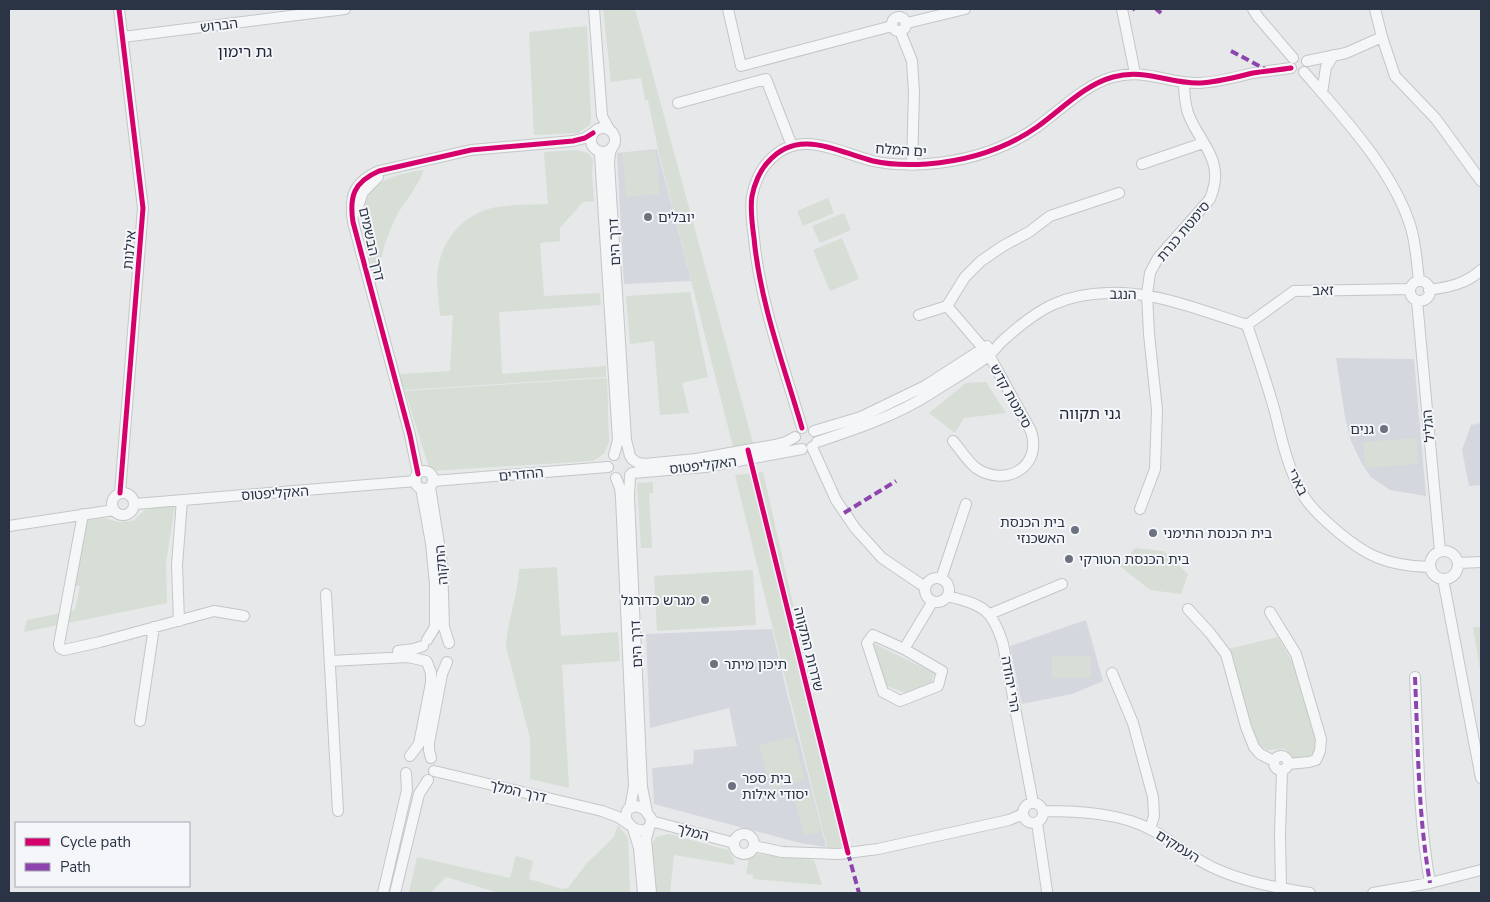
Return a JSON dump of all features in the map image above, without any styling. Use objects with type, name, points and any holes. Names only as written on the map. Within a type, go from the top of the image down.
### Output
[{"type":"street","name":"אילנות","points":[[119,9],[143,208],[120,493]]},
{"type":"street","name":"הברוש","points":[[123,37],[345,9]]},
{"type":"street","points":[[594,9],[602,116],[615,137],[612,147],[606,151],[596,148],[591,139],[602,116]]},
{"type":"street","points":[[728,9],[741,66],[899,21],[965,9]]},
{"type":"street","points":[[1122,9],[1135,73]]},
{"type":"street","points":[[1253,9],[1298,74],[1304,72],[1308,67],[1307,61],[1300,56],[1292,63]]},
{"type":"street","points":[[1375,9],[1382,38],[1395,76],[1436,119],[1481,181]]},
{"type":"street","points":[[899,21],[912,61],[914,92],[912,165]]},
{"type":"street","points":[[1307,61],[1346,53],[1382,38]]},
{"type":"street","points":[[1322,93],[1326,66],[1334,55]]},
{"type":"street","name":"ים המלח","points":[[810,446],[797,444],[799,432],[756,263],[752,223],[752,195],[759,175],[767,162],[778,152],[792,146],[809,143],[828,146],[873,161],[912,165],[947,162],[988,153],[1034,128],[1091,86],[1113,77],[1135,73],[1184,83],[1201,83],[1254,73],[1292,63]]},
{"type":"street","points":[[1304,72],[1377,161],[1399,196],[1412,230],[1419,281]]},
{"type":"street","points":[[678,103],[766,79],[792,146]]},
{"type":"street","name":"סימטת כנרת","points":[[1140,509],[1155,469],[1158,410],[1149,334],[1147,294],[1150,273],[1158,258],[1210,199],[1216,174],[1212,160],[1189,114],[1184,98],[1184,83]]},
{"type":"street","points":[[595,131],[602,128],[609,129]]},
{"type":"street","name":"דרך הבשמים","points":[[424,480],[410,435],[358,238],[356,214],[359,199],[367,186],[392,168],[471,150],[573,141],[585,138],[595,131]]},
{"type":"street","name":"דרך הבשמים","points":[[573,141],[596,148]]},
{"type":"street","points":[[1142,164],[1203,143]]},
{"type":"street","name":"דרך הים","points":[[612,147],[610,153],[610,172],[626,440],[631,457]]},
{"type":"street","name":"דרך הים","points":[[596,148],[600,154],[606,233],[618,440],[614,455]]},
{"type":"street","points":[[919,315],[947,306],[965,278],[980,261],[1029,232],[1050,216],[1118,193]]},
{"type":"street","points":[[1429,290],[1457,285],[1472,278],[1481,270]]},
{"type":"street","points":[[1419,281],[1427,284],[1429,290],[1429,296],[1420,301],[1411,296],[1410,289],[1413,284],[1419,281]]},
{"type":"street","name":"זאב","points":[[1247,325],[1294,290],[1410,289]]},
{"type":"street","name":"הנגב","points":[[810,446],[864,426],[925,397],[1039,310],[1059,301],[1080,296],[1108,293],[1147,294],[1247,325]]},
{"type":"street","name":"הגליל","points":[[1420,301],[1443,551]]},
{"type":"street","name":"סימטת קדש","points":[[947,306],[986,351],[1031,431],[1034,438],[1034,450],[1031,459],[1016,472],[1001,476],[991,475],[976,468],[953,441]]},
{"type":"street","name":"בארי","points":[[1247,325],[1290,468],[1304,496],[1318,513],[1347,540],[1372,556],[1400,566],[1430,567]]},
{"type":"street","name":"הנגב","points":[[814,431],[860,418],[925,386],[986,351]]},
{"type":"street","points":[[799,432],[810,428],[817,435],[810,446],[836,500],[855,528],[882,558],[925,587]]},
{"type":"street","name":"האקליפטוס","points":[[631,457],[638,463],[645,464],[696,459],[775,445],[786,442],[799,432]]},
{"type":"street","name":"האקליפטוס","points":[[631,474],[705,467],[810,446]]},
{"type":"street","points":[[622,453],[631,457],[634,467],[631,474],[624,478],[616,478],[610,473],[608,467],[610,459],[614,455],[622,453]]},
{"type":"street","name":"ההדרים","points":[[424,480],[608,467]]},
{"type":"street","name":"דרך הים","points":[[631,474],[629,497],[642,781],[643,798],[649,820],[646,839],[651,893]]},
{"type":"street","name":"דרך הים","points":[[616,478],[621,497],[634,787],[629,809]]},
{"type":"street","name":"האקליפטוס","points":[[134,504],[424,480]]},
{"type":"street","name":"התקוה","points":[[424,480],[435,589],[435,624],[433,632],[425,643]]},
{"type":"street","name":"התקוה","points":[[424,480],[441,557],[444,629],[449,643]]},
{"type":"street","points":[[120,493],[130,495],[134,504],[132,511],[126,515],[119,514],[114,510],[113,500],[120,493]]},
{"type":"street","points":[[179,621],[177,565],[182,500]]},
{"type":"street","points":[[941,579],[966,504]]},
{"type":"street","points":[[9,526],[114,510]]},
{"type":"street","points":[[83,514],[59,644],[60,648],[64,650],[100,642],[214,611],[244,616]]},
{"type":"street","points":[[1443,551],[1454,554],[1458,563],[1456,571],[1446,578],[1434,575],[1430,567],[1431,559],[1443,551]]},
{"type":"street","points":[[1458,563],[1481,562]]},
{"type":"street","points":[[933,578],[941,579],[948,584],[948,596],[943,601],[933,602],[926,596],[925,587],[933,578]]},
{"type":"street","points":[[1446,578],[1481,742]]},
{"type":"street","points":[[1446,578],[1481,778]]},
{"type":"street","points":[[948,596],[978,605],[990,614],[1062,584]]},
{"type":"street","points":[[326,594],[338,811]]},
{"type":"street","points":[[904,649],[933,602]]},
{"type":"street","points":[[1188,609],[1226,654],[1246,727],[1254,747],[1260,754],[1274,762],[1275,768],[1316,760],[1320,751],[1321,739],[1296,654],[1270,612]]},
{"type":"street","name":"הרי יהודה","points":[[990,614],[998,628],[1003,644],[1033,803]]},
{"type":"street","points":[[140,721],[154,628]]},
{"type":"street","points":[[873,635],[904,649],[942,671],[938,686],[900,701],[882,692],[867,643],[873,635]]},
{"type":"street","points":[[330,658],[408,650],[438,636],[444,638],[449,643],[452,652],[442,674],[429,743],[434,771],[419,794],[396,893]]},
{"type":"street","points":[[382,893],[407,790],[406,764],[420,743],[431,683],[427,662],[423,655],[425,643]]},
{"type":"street","points":[[330,658],[408,657],[438,666],[447,662]]},
{"type":"street","points":[[1112,673],[1133,723],[1153,797],[1154,816],[1150,829]]},
{"type":"street","points":[[1415,677],[1421,813],[1430,883]]},
{"type":"street","points":[[410,756],[421,753],[431,758]]},
{"type":"street","points":[[1281,888],[1280,834],[1285,767]]},
{"type":"street","name":"דרך המלך","points":[[434,771],[602,811]]},
{"type":"street","points":[[406,773],[414,781],[428,780]]},
{"type":"street","points":[[1033,803],[1040,806],[1044,812],[1042,818],[1037,823],[1027,822],[1023,814],[1025,807],[1033,803]]},
{"type":"street","points":[[638,806],[649,820],[642,831],[631,827],[618,817],[602,811],[617,811],[638,806]]},
{"type":"street","points":[[629,809],[626,816],[639,848],[644,893]]},
{"type":"street","name":"העמקים","points":[[1044,812],[1071,811],[1118,818],[1150,829],[1214,868],[1246,880],[1310,893]]},
{"type":"street","name":"המלך","points":[[649,820],[734,843],[738,836],[747,834],[752,838],[754,846],[782,852],[816,854],[859,852],[1008,820],[1023,814]]},
{"type":"street","points":[[1037,823],[1049,892]]},
{"type":"street","points":[[1373,893],[1430,883],[1481,870]]},
{"type":"shaded area","points":[[603,9],[635,9],[753,443],[733,447],[658,149],[648,100],[645,100],[641,78],[611,82]]},
{"type":"shaded area","points":[[587,26],[590,125],[578,133],[534,135],[529,32]]},
{"type":"shaded area","name":"יובלים","points":[[657,149],[691,281],[624,284],[617,153]]},
{"type":"shaded area","points":[[577,150],[588,153],[593,159],[594,201],[583,202],[560,228],[560,241],[540,243],[544,296],[600,293],[601,305],[499,312],[502,374],[606,366],[606,377],[404,390],[400,374],[450,371],[453,315],[440,316],[437,281],[440,258],[450,237],[457,228],[475,214],[486,210],[510,205],[548,204],[544,152]]},
{"type":"shaded area","points":[[656,150],[660,194],[626,197],[622,153]]},
{"type":"shaded area","points":[[423,170],[420,180],[392,225],[379,265],[376,281],[363,226],[363,212],[366,199],[374,188],[386,180]]},
{"type":"shaded area","points":[[828,198],[834,213],[803,226],[797,211]]},
{"type":"shaded area","points":[[844,213],[851,230],[820,243],[812,226]]},
{"type":"shaded area","points":[[842,238],[859,279],[830,291],[813,250]]},
{"type":"shaded area","points":[[690,292],[708,377],[682,383],[689,413],[660,415],[654,341],[630,344],[626,296]]},
{"type":"shaded area","name":"גנים","points":[[1336,358],[1414,359],[1426,496],[1390,490],[1371,477],[1362,464],[1351,441],[1345,417]]},
{"type":"shaded area","points":[[607,378],[609,442],[604,454],[593,461],[430,471],[405,391]]},
{"type":"shaded area","points":[[986,382],[1006,413],[964,418],[955,433],[929,413],[966,383]]},
{"type":"shaded area","points":[[1481,423],[1481,485],[1469,486],[1462,450],[1471,425]]},
{"type":"shaded area","points":[[1417,438],[1418,464],[1365,468],[1363,442]]},
{"type":"shaded area","points":[[763,472],[848,847],[827,848],[735,475]]},
{"type":"shaded area","points":[[653,482],[653,493],[649,493],[652,548],[641,548],[637,483]]},
{"type":"shaded area","points":[[175,505],[166,563],[167,603],[24,632],[27,620],[75,610],[80,586],[67,585],[76,522],[104,518],[118,522],[133,521],[148,507]]},
{"type":"shaded area","points":[[1135,548],[1163,551],[1188,574],[1181,594],[1150,590],[1120,566]]},
{"type":"shaded area","points":[[557,567],[561,636],[618,632],[620,661],[562,665],[569,788],[530,779],[530,738],[506,647],[519,569]]},
{"type":"shaded area","name":"מגרש כדורגל","points":[[753,570],[756,625],[657,631],[654,576]]},
{"type":"shaded area","points":[[1086,620],[1103,681],[1072,694],[1022,704],[1010,646]]},
{"type":"shaded area","points":[[1473,627],[1481,627],[1481,675]]},
{"type":"shaded area","points":[[772,629],[826,847],[800,843],[654,804],[652,768],[693,764],[694,750],[737,746],[729,708],[650,728],[646,634]]},
{"type":"shaded area","points":[[1278,637],[1293,663],[1302,685],[1317,740],[1316,751],[1310,758],[1294,759],[1285,749],[1266,750],[1257,742],[1228,649]]},
{"type":"shaded area","points":[[873,643],[934,673],[931,684],[905,693],[885,685]]},
{"type":"shaded area","points":[[1052,656],[1091,656],[1091,678],[1052,678]]},
{"type":"shaded area","points":[[794,736],[805,780],[771,789],[759,745]]},
{"type":"shaded area","points":[[811,792],[821,832],[804,836],[794,796]]},
{"type":"shaded area","points":[[618,825],[628,838],[630,893],[499,893],[446,877],[430,893],[409,893],[417,857],[510,878],[516,856],[533,861],[529,879],[562,889],[568,888],[587,863],[614,837]]},
{"type":"shaded area","points":[[669,834],[728,850],[735,865],[674,855],[670,893],[655,893],[652,844],[656,837]]},
{"type":"shaded area","points":[[757,854],[814,860],[822,885],[753,879],[753,875],[746,874],[749,857]]},
{"type":"marked path","points":[[1156,9],[1161,13]]},
{"type":"marked path","points":[[1231,51],[1267,70]]},
{"type":"marked path","points":[[844,513],[896,481]]},
{"type":"marked path","points":[[1415,677],[1421,806],[1430,883]]},
{"type":"marked path","points":[[848,853],[859,893]]},
{"type":"cycle path","points":[[119,9],[143,208],[120,493]]},
{"type":"cycle path","points":[[802,428],[767,310],[757,262],[751,206],[754,187],[762,169],[780,152],[792,146],[805,144],[832,148],[873,161],[886,163],[920,164],[956,160],[984,153],[1011,142],[1037,127],[1092,86],[1113,77],[1136,74],[1189,83],[1200,83],[1291,68]]},
{"type":"cycle path","points":[[418,474],[410,435],[353,222],[352,205],[355,191],[364,180],[379,171],[471,150],[573,141],[585,138],[593,133]]},
{"type":"cycle path","name":"שדרות התקווה","points":[[748,450],[848,853]]},
{"type":"place","name":"יובלים","points":[[648,217]]},
{"type":"place","name":"גנים","points":[[1384,429]]},
{"type":"place","name":"בית הכנסת האשכנזי","points":[[1075,530]]},
{"type":"place","name":"בית הכנסת התימני","points":[[1153,533]]},
{"type":"place","name":"בית הכנסת הטורקי","points":[[1069,559]]},
{"type":"place","name":"מגרש כדורגל","points":[[705,600]]},
{"type":"place","name":"תיכון מיתר","points":[[714,664]]},
{"type":"place","name":"בית ספר יסודי אילות","points":[[732,786]]},
{"type":"district","name":"גת רימון","points":[[245,51]]},
{"type":"district","name":"גני תקווה","points":[[1090,413]]}]
